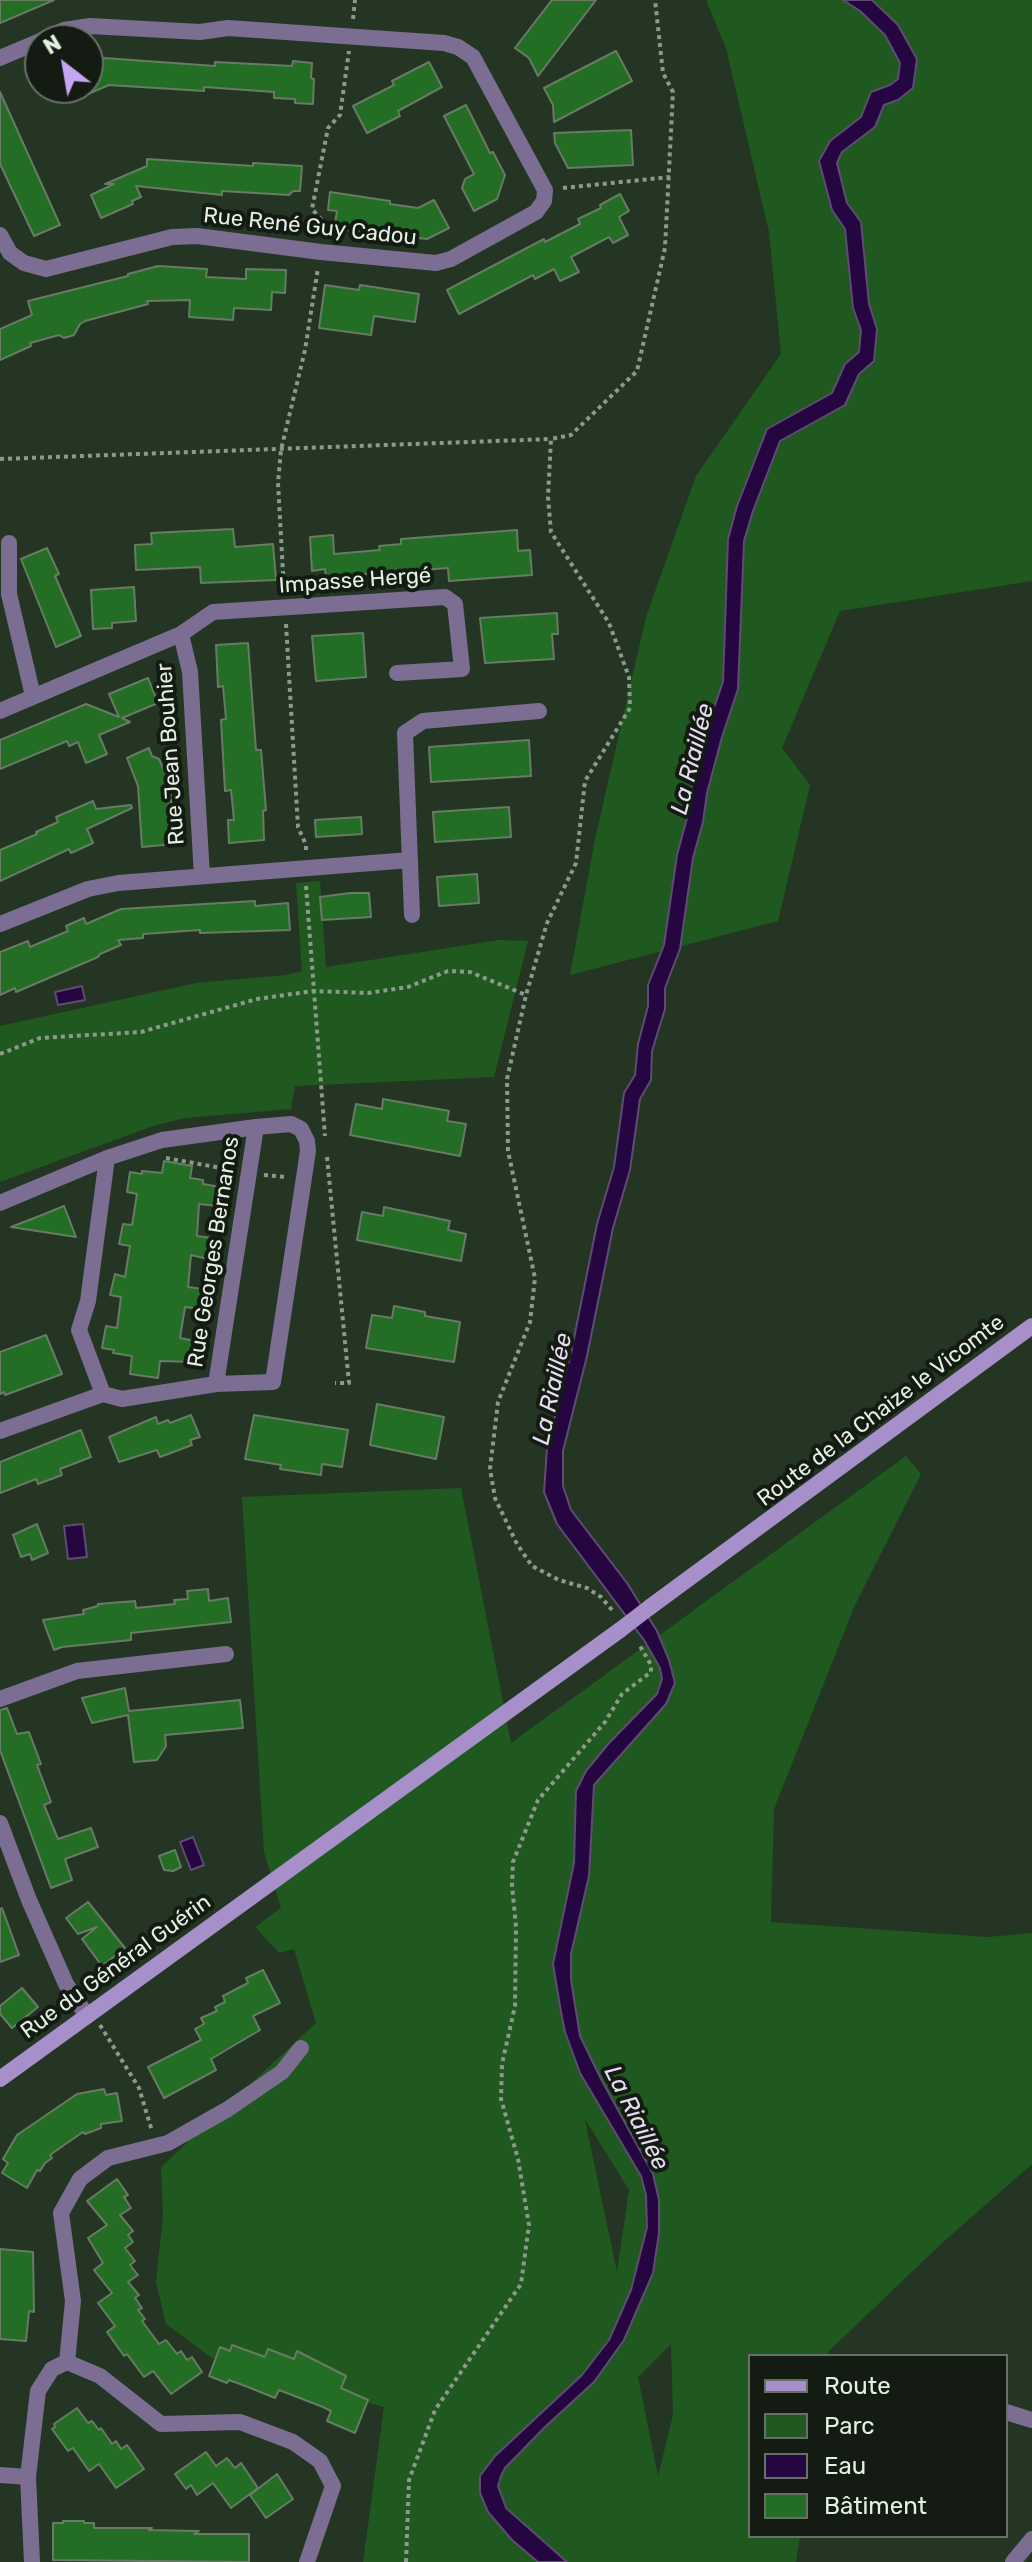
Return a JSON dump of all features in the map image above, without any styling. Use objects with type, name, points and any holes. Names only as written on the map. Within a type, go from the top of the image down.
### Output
[{"type":"main road","name":"Route de la Chaize le Vicomte","points":[[620,1630],[1032,1326]]},
{"type":"main road","name":"Rue du Général Guérin","points":[[0,2079],[620,1630]]},
{"type":"street","points":[[104,27],[200,32],[228,28],[444,43],[458,47],[473,57],[545,190]]},
{"type":"street","points":[[0,58],[24,47]]},
{"type":"street","name":"Rue René Guy Cadou","points":[[0,235],[10,253],[24,263],[46,269],[172,237],[228,239],[436,263],[451,259],[536,212],[544,201],[545,190]]},
{"type":"street","points":[[9,543],[9,594],[33,696]]},
{"type":"street","name":"Impasse Hergé","points":[[181,634],[213,612],[433,597],[445,597],[455,604],[462,669],[397,673]]},
{"type":"street","name":"Rue Jean Bouhier","points":[[0,711],[181,634],[190,672],[202,876]]},
{"type":"street","points":[[412,915],[405,733],[423,721],[539,711]]},
{"type":"street","points":[[0,924],[88,889],[118,883],[410,860]]},
{"type":"street","points":[[0,1203],[107,1158],[162,1140],[291,1124],[301,1129],[307,1141],[273,1382],[216,1384],[122,1399],[103,1394],[0,1431]]},
{"type":"street","name":"Rue Georges Bernanos","points":[[216,1384],[256,1127]]},
{"type":"street","points":[[103,1394],[79,1330],[88,1301],[107,1158]]},
{"type":"street","points":[[0,1699],[77,1671],[226,1654]]},
{"type":"street","points":[[0,1823],[66,1984],[89,2014]]},
{"type":"street","points":[[67,2362],[73,2301],[61,2213],[80,2179],[108,2158],[168,2143],[228,2109],[282,2072],[301,2048]]},
{"type":"street","points":[[32,2562],[28,2477],[38,2391],[52,2369],[67,2362],[100,2376],[161,2424],[240,2422],[293,2442],[320,2461],[333,2486],[307,2562]]},
{"type":"street","points":[[1008,2413],[1032,2420]]},
{"type":"street","points":[[0,2475],[28,2477]]},
{"type":"street","points":[[1013,2562],[1032,2539]]},
{"type":"path","points":[[0,459],[551,439],[571,435],[637,371],[665,248],[673,92],[663,73],[655,0]]},
{"type":"path","points":[[325,1139],[305,868],[306,845],[298,827],[278,483],[281,450],[305,350],[321,252],[321,219],[312,209],[328,128],[340,115],[351,36]]},
{"type":"path","points":[[545,190],[670,177]]},
{"type":"path","points":[[551,439],[548,497],[551,532],[609,623],[629,677],[630,708],[585,781],[576,863],[547,923],[526,995],[507,1079],[508,1151],[535,1278],[530,1322],[498,1402],[490,1469],[495,1498],[517,1544],[532,1566],[559,1580],[587,1588],[601,1597],[612,1610]]},
{"type":"path","points":[[0,1054],[40,1038],[141,1032],[257,999],[313,991],[368,993],[408,987],[448,971],[470,972],[526,995]]},
{"type":"path","points":[[327,1154],[349,1383],[335,1383]]},
{"type":"path","points":[[161,1157],[248,1173],[329,1183]]},
{"type":"path","points":[[406,2562],[409,2480],[435,2410],[521,2284],[529,2225],[518,2159],[501,2099],[502,2064],[515,2006],[513,1862],[538,1800],[605,1722],[622,1694],[651,1672],[651,1665],[640,1646]]},
{"type":"path","points":[[89,2014],[139,2088],[156,2145]]},
{"type":"green space","points":[[706,0],[1032,0],[1032,581],[840,611],[782,748],[810,785],[778,921],[570,975],[595,839],[646,617],[696,476],[781,354],[769,232],[726,48]]},
{"type":"green space","points":[[320,881],[326,967],[499,940],[528,941],[494,1077],[295,1086],[291,1109],[185,1118],[153,1126],[0,1182],[0,1026],[196,983],[302,971],[296,883]]},
{"type":"green space","points":[[906,1456],[921,1474],[855,1605],[774,1809],[771,1922],[988,1937],[1032,1933],[1032,2164],[941,2244],[828,2354],[748,2354],[748,2538],[800,2538],[796,2562],[363,2562],[384,2407],[212,2358],[166,2324],[156,2282],[163,2216],[161,2167],[316,2023],[294,1949],[279,1953],[255,1927],[281,1908],[264,1852],[242,1497],[461,1488],[511,1743]],"holes":[[[585,2119],[629,2190],[617,2272]],[[671,2344],[673,2415],[658,2476],[638,2377]]]},
{"type":"water","points":[[843,0],[872,0],[898,25],[917,59],[913,88],[898,100],[884,105],[875,127],[842,152],[837,163],[847,203],[861,222],[869,304],[877,329],[874,361],[859,374],[845,405],[780,441],[744,541],[738,689],[707,793],[693,858],[680,949],[665,988],[665,1009],[652,1051],[651,1080],[640,1099],[630,1170],[613,1228],[587,1356],[563,1451],[563,1486],[571,1510],[627,1583],[657,1631],[675,1683],[666,1704],[594,1785],[589,1876],[571,1954],[571,1980],[580,2036],[653,2174],[659,2200],[659,2233],[653,2273],[624,2340],[594,2382],[545,2427],[501,2476],[498,2486],[506,2508],[567,2562],[538,2562],[512,2540],[488,2512],[480,2493],[480,2476],[495,2456],[582,2375],[609,2340],[631,2290],[647,2227],[646,2195],[641,2176],[580,2073],[565,2032],[553,1964],[574,1863],[576,1791],[586,1771],[609,1743],[657,1694],[662,1679],[660,1668],[644,1640],[557,1524],[544,1492],[547,1448],[571,1353],[597,1224],[614,1167],[624,1093],[635,1075],[638,1044],[648,1006],[648,985],[664,945],[677,855],[691,790],[705,733],[723,682],[728,539],[737,506],[767,429],[832,393],[845,364],[859,352],[861,330],[853,308],[845,229],[832,210],[819,161],[830,141],[861,117],[871,92],[898,79],[900,63],[885,35],[860,11]]},
{"type":"water","points":[[82,986],[85,1000],[58,1005],[55,992]]},
{"type":"water","points":[[83,1524],[87,1557],[68,1559],[64,1526]]},
{"type":"water","points":[[193,1837],[204,1865],[191,1870],[180,1842]]},
{"type":"building","points":[[0,0],[54,0],[0,23]]},
{"type":"building","points":[[552,0],[596,0],[538,76],[529,58],[515,48]]},
{"type":"building","points":[[616,51],[632,81],[554,122],[553,105],[544,88]]},
{"type":"building","points":[[104,58],[215,66],[215,62],[292,66],[293,61],[312,63],[311,78],[314,79],[313,104],[274,98],[274,92],[104,87]]},
{"type":"building","points":[[429,62],[442,87],[398,111],[400,116],[367,133],[353,106]]},
{"type":"building","points":[[0,92],[60,225],[34,236],[0,164]]},
{"type":"building","points":[[466,105],[505,175],[497,199],[474,211],[462,188],[465,179],[474,174],[444,116]]},
{"type":"building","points":[[631,130],[633,165],[568,168],[555,143],[554,133]]},
{"type":"building","points":[[147,159],[302,166],[300,191],[289,195],[222,191],[222,195],[136,186],[141,197],[132,201],[133,204],[101,218],[91,195],[114,184],[105,184],[147,166]]},
{"type":"building","points":[[330,192],[418,208],[434,200],[449,228],[427,239],[334,229],[337,211],[328,210]]},
{"type":"building","points":[[620,194],[629,211],[619,217],[628,235],[613,243],[609,237],[571,257],[579,272],[560,281],[554,269],[535,279],[533,275],[459,314],[447,290],[544,239],[545,242],[580,224],[578,219]]},
{"type":"building","points":[[158,266],[207,269],[206,277],[246,279],[246,269],[286,270],[285,293],[272,292],[271,310],[234,308],[233,320],[189,317],[190,300],[147,301],[148,304],[85,321],[74,335],[64,338],[59,335],[30,343],[31,346],[0,360],[0,329],[32,315],[28,301]]},
{"type":"building","points":[[325,285],[359,290],[360,285],[419,294],[415,322],[374,316],[371,335],[319,328]]},
{"type":"building","points":[[233,529],[235,547],[273,544],[276,580],[201,583],[200,567],[136,570],[135,545],[152,544],[151,533]]},
{"type":"building","points":[[517,530],[518,551],[530,550],[532,575],[449,581],[448,568],[326,577],[325,569],[312,571],[310,537],[333,535],[334,554],[380,550],[379,546],[401,544],[401,539]]},
{"type":"building","points":[[47,548],[59,574],[55,576],[81,636],[56,647],[21,559]]},
{"type":"building","points":[[134,587],[136,621],[112,623],[112,628],[93,629],[91,590]]},
{"type":"building","points":[[557,613],[558,634],[552,634],[554,659],[485,663],[480,618]]},
{"type":"building","points":[[363,633],[366,677],[316,681],[312,636]]},
{"type":"building","points":[[248,643],[256,750],[261,750],[266,810],[263,811],[264,840],[229,843],[228,820],[234,820],[231,790],[225,791],[221,720],[226,719],[223,686],[218,687],[216,645]]},
{"type":"building","points":[[148,678],[158,703],[122,718],[130,722],[99,735],[107,754],[86,763],[78,742],[69,746],[67,741],[0,769],[0,740],[86,704],[119,717],[109,694]]},
{"type":"building","points":[[529,740],[531,776],[431,782],[429,747]]},
{"type":"building","points":[[149,748],[152,756],[159,759],[170,784],[174,844],[142,847],[138,786],[127,758]]},
{"type":"building","points":[[93,801],[96,809],[131,805],[132,808],[87,829],[93,843],[71,853],[69,849],[0,881],[0,850],[58,822],[56,817]]},
{"type":"building","points":[[509,807],[511,837],[435,842],[433,812]]},
{"type":"building","points":[[361,817],[362,834],[316,837],[315,820]]},
{"type":"building","points":[[477,874],[479,903],[439,906],[437,877]]},
{"type":"building","points":[[369,893],[371,917],[322,920],[320,897]]},
{"type":"building","points":[[255,901],[255,906],[288,903],[290,930],[200,933],[200,930],[143,934],[143,938],[118,940],[121,945],[98,957],[16,992],[15,988],[0,995],[0,952],[28,941],[30,947],[68,931],[66,926],[84,918],[86,924],[121,909]]},
{"type":"building","points":[[383,1099],[449,1111],[447,1121],[466,1124],[460,1156],[350,1135],[356,1104],[382,1109]]},
{"type":"building","points":[[164,1161],[192,1166],[190,1178],[220,1187],[217,1206],[199,1204],[197,1236],[212,1238],[208,1259],[191,1255],[188,1287],[203,1289],[200,1309],[185,1307],[180,1338],[195,1341],[192,1362],[160,1361],[158,1378],[130,1374],[132,1356],[102,1348],[106,1326],[117,1328],[121,1297],[110,1295],[115,1274],[125,1277],[130,1246],[119,1244],[123,1224],[132,1225],[137,1194],[127,1192],[130,1172],[162,1173]]},
{"type":"building","points":[[64,1206],[76,1237],[11,1227],[42,1215]]},
{"type":"building","points":[[384,1207],[450,1221],[448,1230],[466,1234],[461,1261],[357,1240],[362,1212],[383,1216]]},
{"type":"building","points":[[394,1306],[425,1312],[425,1316],[460,1322],[454,1362],[366,1348],[372,1315],[392,1318]]},
{"type":"building","points":[[46,1335],[62,1374],[5,1395],[4,1392],[0,1394],[0,1352]]},
{"type":"building","points":[[377,1404],[444,1417],[436,1459],[370,1445]]},
{"type":"building","points":[[191,1415],[200,1437],[190,1440],[192,1445],[160,1457],[157,1450],[119,1462],[109,1437],[156,1417],[158,1424]]},
{"type":"building","points":[[254,1415],[348,1430],[342,1467],[322,1464],[321,1475],[280,1469],[281,1465],[245,1459]]},
{"type":"building","points":[[81,1430],[91,1457],[60,1469],[62,1475],[38,1484],[36,1479],[0,1493],[0,1462]]},
{"type":"building","points":[[37,1524],[48,1553],[32,1560],[30,1554],[21,1557],[13,1535]]},
{"type":"building","points":[[208,1589],[209,1601],[228,1598],[231,1622],[131,1633],[131,1640],[54,1650],[43,1620],[84,1614],[83,1610],[98,1604],[135,1601],[136,1608],[175,1604],[174,1600],[188,1599],[187,1591]]},
{"type":"building","points":[[125,1688],[129,1711],[240,1700],[243,1728],[165,1735],[166,1746],[157,1760],[134,1762],[128,1715],[92,1723],[82,1698]]},
{"type":"building","points":[[7,1708],[17,1734],[29,1732],[51,1802],[44,1805],[58,1839],[91,1828],[98,1847],[65,1859],[72,1880],[51,1888],[0,1750],[0,1710]]},
{"type":"building","points":[[175,1850],[181,1867],[173,1871],[164,1870],[159,1856]]},
{"type":"building","points":[[88,1902],[125,1948],[102,1966],[82,1939],[97,1927],[78,1934],[66,1918]]},
{"type":"building","points":[[0,1909],[19,1955],[0,1962]]},
{"type":"building","points":[[263,1970],[280,2003],[253,2016],[260,2030],[211,2059],[216,2070],[164,2098],[148,2067],[201,2040],[195,2029],[204,2024],[201,2018],[217,2011],[215,2007],[225,2002],[223,1996],[248,1983],[246,1978]]},
{"type":"building","points":[[22,1988],[38,2007],[12,2028],[0,2014],[0,2006]]},
{"type":"building","points":[[104,2089],[106,2095],[117,2093],[122,2121],[101,2124],[101,2128],[83,2132],[67,2143],[50,2155],[52,2158],[40,2171],[37,2170],[27,2188],[2,2173],[8,2163],[3,2159],[17,2135],[77,2094]]},
{"type":"building","points":[[117,2179],[128,2195],[124,2197],[131,2208],[120,2215],[133,2231],[128,2235],[133,2242],[125,2248],[135,2261],[130,2265],[138,2275],[128,2282],[139,2295],[135,2298],[142,2308],[138,2310],[145,2319],[142,2321],[159,2344],[166,2340],[177,2354],[181,2351],[187,2360],[192,2357],[202,2372],[171,2394],[153,2371],[144,2377],[127,2354],[124,2356],[107,2332],[115,2326],[98,2303],[112,2293],[94,2270],[103,2263],[88,2238],[107,2225],[87,2201]]},
{"type":"building","points":[[0,2249],[33,2252],[34,2312],[29,2311],[26,2341],[0,2339]]},
{"type":"building","points":[[232,2345],[265,2357],[268,2349],[294,2359],[297,2351],[346,2376],[341,2388],[368,2400],[355,2433],[327,2421],[331,2411],[323,2407],[279,2390],[275,2398],[229,2380],[227,2383],[209,2376],[220,2347],[230,2351]]},
{"type":"building","points":[[77,2408],[88,2423],[92,2421],[99,2430],[101,2428],[112,2444],[116,2441],[121,2449],[127,2445],[144,2469],[116,2488],[99,2464],[89,2471],[73,2448],[68,2451],[52,2429],[54,2424]]},
{"type":"building","points":[[206,2452],[216,2466],[227,2458],[235,2468],[241,2463],[258,2488],[231,2508],[213,2483],[197,2495],[191,2485],[186,2489],[175,2474]]},
{"type":"building","points":[[277,2474],[293,2499],[266,2518],[250,2495]]},
{"type":"building","points":[[53,2523],[94,2523],[94,2528],[249,2534],[249,2562],[53,2560]]},
{"type":"water label","name":"La Riaillée","points":[[693,759]]},
{"type":"water label","name":"La Riaillée","points":[[553,1389]]},
{"type":"water label","name":"La Riaillée","points":[[636,2118]]}]
